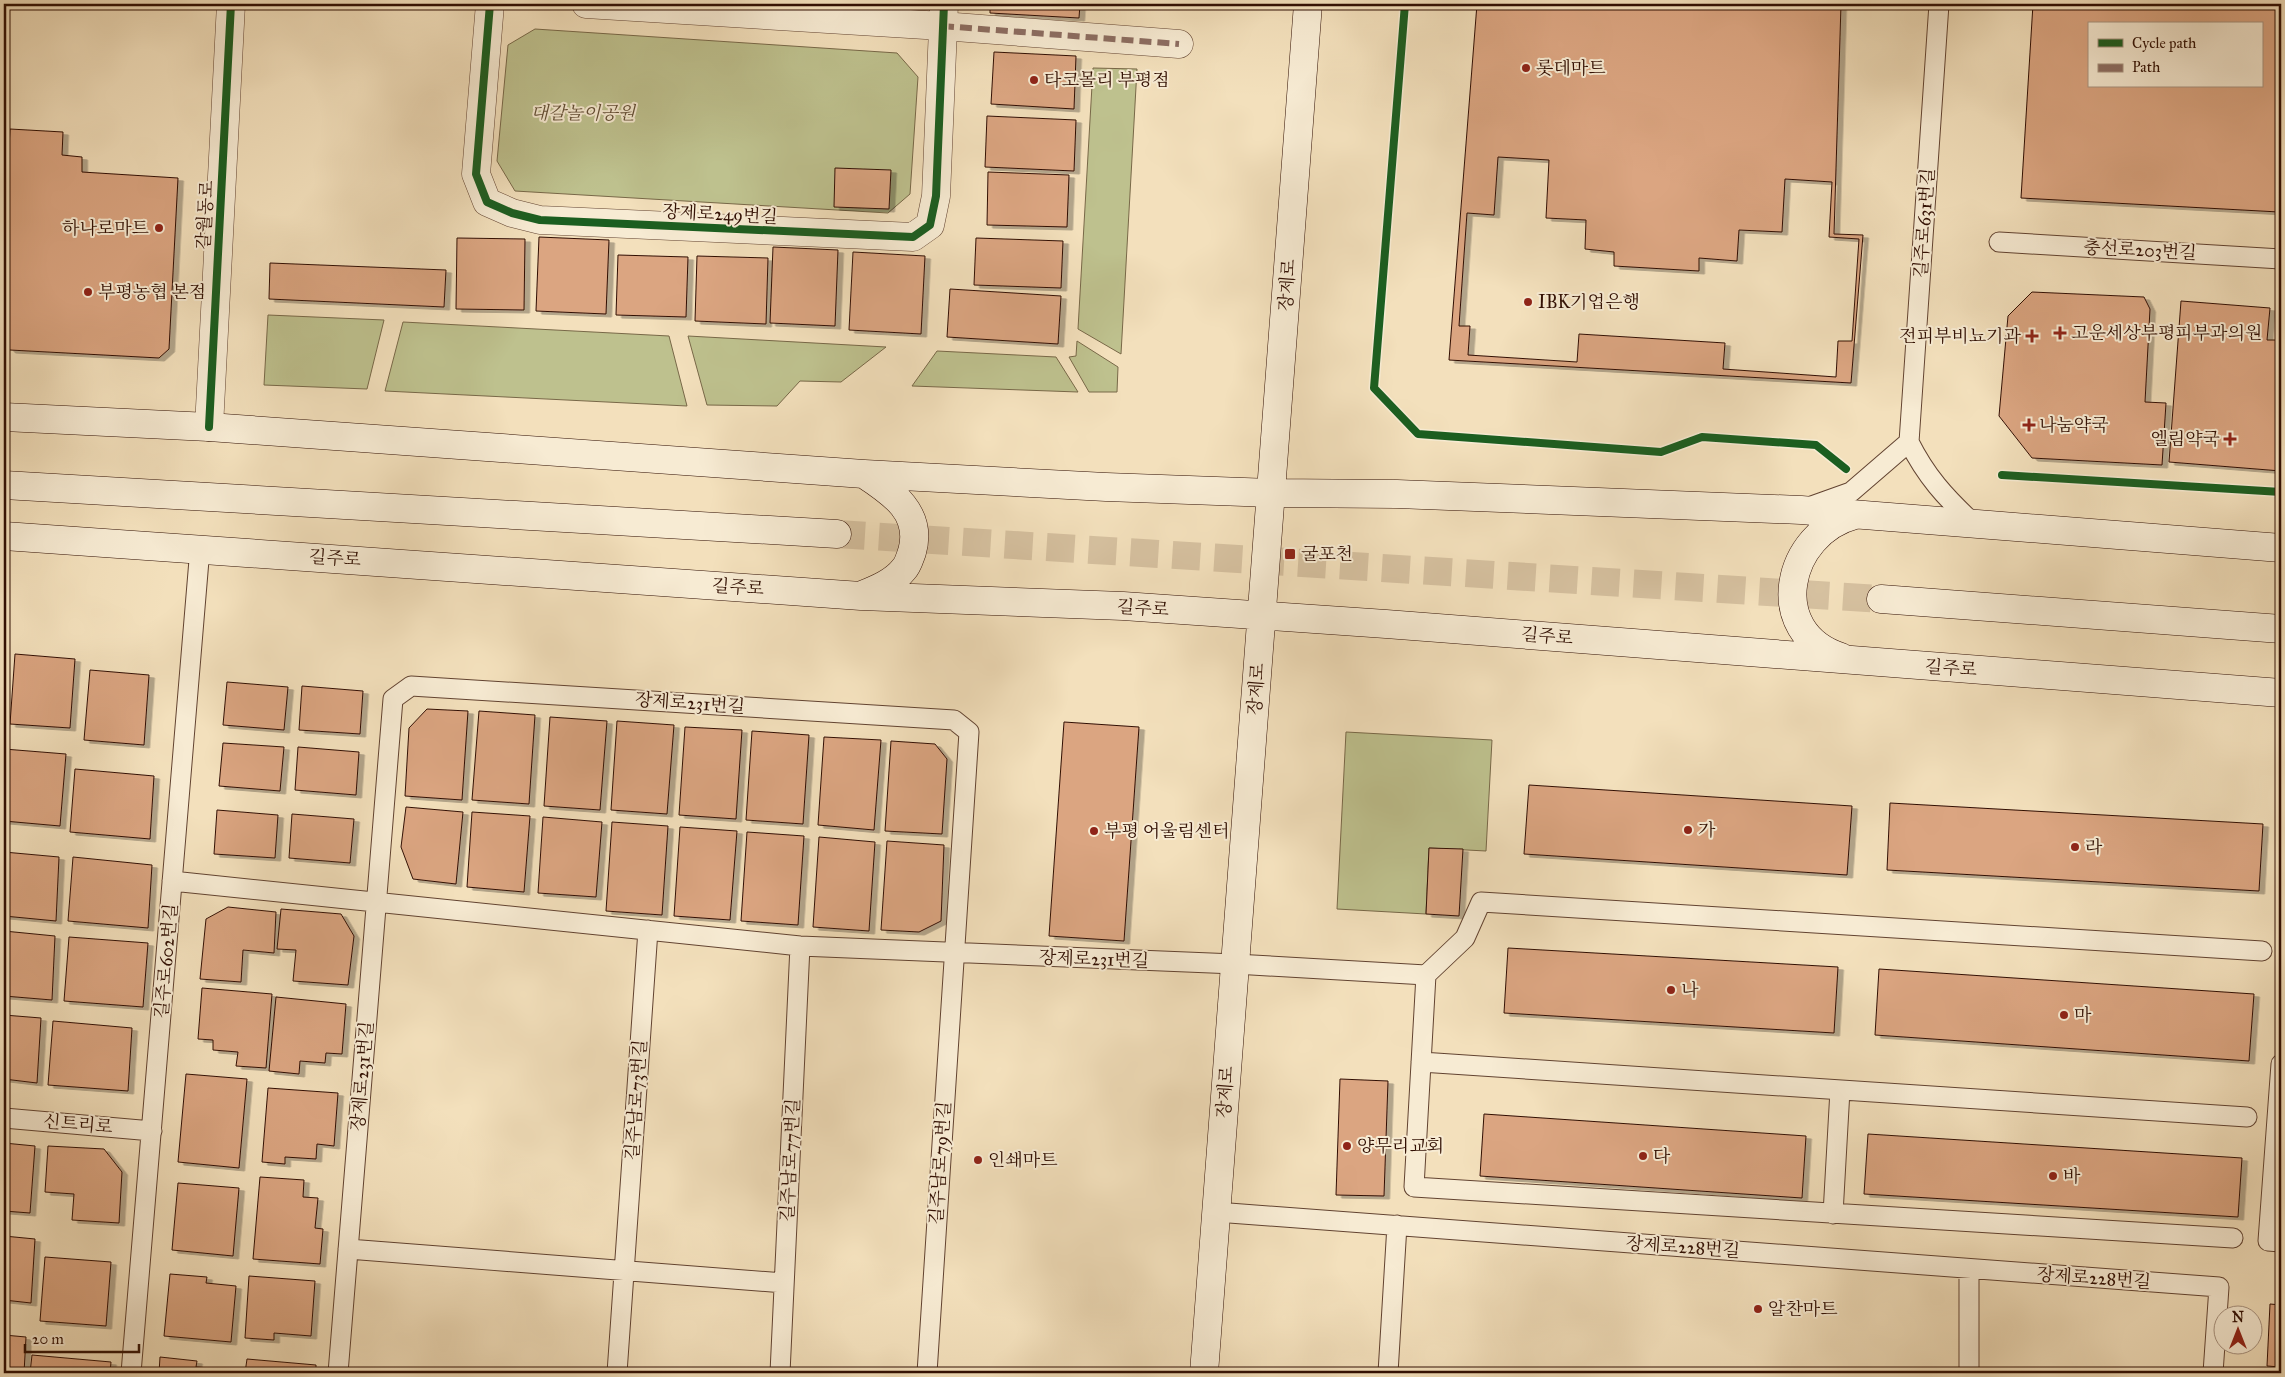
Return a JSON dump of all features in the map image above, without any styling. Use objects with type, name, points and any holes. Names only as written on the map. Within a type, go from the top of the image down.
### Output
[{"type":"main road","name":"갈월동로","points":[[208,427],[230,4]]},
{"type":"main road","name":"장제로249번길","points":[[490,4],[476,174],[487,202],[512,214],[550,221],[913,237],[930,225],[936,196],[943,15]]},
{"type":"main road","points":[[586,4],[943,15],[1179,44]]},
{"type":"main road","name":"장제로","points":[[1204,1373],[1308,4]]},
{"type":"main road","points":[[4,416],[208,427],[864,474],[1106,487],[1272,493],[1397,494],[1801,510],[2281,548]]},
{"type":"main road","points":[[861,596],[886,584],[904,569],[914,545],[914,528],[908,513],[886,488],[864,474]]},
{"type":"main road","points":[[4,485],[837,534]]},
{"type":"main road","points":[[1850,660],[1823,649],[1805,633],[1793,612],[1792,593],[1797,569],[1804,553],[1813,541],[1830,525],[1858,514]]},
{"type":"main road","name":"길주로","points":[[4,536],[200,548],[861,596],[1123,606],[1386,624],[2281,693]]},
{"type":"main road","points":[[1881,598],[2281,629]]},
{"type":"lane","name":"길주로631번길","points":[[1909,442],[1939,4]]},
{"type":"lane","name":"충선로203번길","points":[[1999,242],[2281,259]]},
{"type":"lane","points":[[1801,510],[1851,492],[1909,442],[1934,483],[1972,523]]},
{"type":"lane","name":"길주로602번길","points":[[132,1373],[200,548]]},
{"type":"lane","name":"장제로231번길","points":[[338,1373],[393,699],[411,686],[954,720],[969,732],[954,953]]},
{"type":"lane","name":"장제로231번길","points":[[172,881],[800,946],[1235,964],[1426,975]]},
{"type":"lane","points":[[2233,1238],[1414,1187],[1426,975],[1465,938],[1481,902],[2262,951]]},
{"type":"lane","name":"길주남로73번길","points":[[617,1373],[648,930]]},
{"type":"lane","name":"길주남로77번길","points":[[780,1373],[800,946]]},
{"type":"lane","name":"길주남로79번길","points":[[927,1373],[954,953]]},
{"type":"lane","points":[[1421,1062],[2247,1117]]},
{"type":"lane","points":[[2281,1064],[2280,1106],[2268,1241],[2281,1242]]},
{"type":"lane","points":[[1833,1214],[1840,1090]]},
{"type":"lane","name":"신트리로","points":[[4,1118],[152,1130]]},
{"type":"lane","name":"장제로228번길","points":[[1216,1212],[2218,1288],[2213,1373]]},
{"type":"lane","points":[[1388,1373],[1397,1225]]},
{"type":"lane","points":[[348,1249],[784,1283]]},
{"type":"lane","points":[[1969,1269],[1969,1373]]},
{"type":"green space","name":"대갈놀이공원","points":[[535,29],[897,53],[918,77],[910,194],[888,213],[515,191],[497,161],[508,45]]},
{"type":"green space","points":[[1093,68],[1137,69],[1121,354],[1078,329]]},
{"type":"green space","points":[[268,315],[384,320],[367,389],[264,385]]},
{"type":"green space","points":[[403,322],[669,336],[687,406],[385,391]]},
{"type":"green space","points":[[688,336],[886,347],[841,382],[800,381],[777,406],[707,405]]},
{"type":"green space","points":[[1077,341],[1118,367],[1117,392],[1089,392],[1069,357],[1076,356]]},
{"type":"green space","points":[[937,351],[1056,357],[1078,392],[912,386]]},
{"type":"green space","points":[[1346,732],[1492,740],[1486,851],[1429,848],[1426,914],[1337,909]]},
{"type":"building","points":[[990,4],[1080,4],[1079,18],[990,13]]},
{"type":"building","points":[[1477,4],[1841,4],[1834,234],[1863,235],[1851,383],[1449,360]]},
{"type":"building","points":[[2033,4],[2281,4],[2281,179],[2279,212],[2021,198]]},
{"type":"building","name":"타코몰리 부평점","points":[[994,52],[1076,56],[1074,109],[991,104]]},
{"type":"building","points":[[987,116],[1076,120],[1074,171],[985,167]]},
{"type":"building","name":"부평농협 본점","points":[[10,129],[63,132],[62,155],[82,157],[82,172],[178,178],[169,349],[159,358],[10,350],[4,343],[4,241]]},
{"type":"building","points":[[1498,157],[1549,160],[1546,218],[1586,220],[1585,249],[1614,252],[1614,266],[1699,271],[1699,258],[1737,261],[1739,230],[1782,232],[1785,179],[1832,182],[1829,237],[1859,239],[1852,341],[1838,341],[1836,377],[1723,369],[1725,343],[1579,334],[1577,362],[1468,355],[1470,326],[1459,326],[1467,213],[1494,215]]},
{"type":"building","points":[[835,168],[891,170],[889,209],[834,207]]},
{"type":"building","points":[[988,172],[1069,175],[1067,227],[987,225]]},
{"type":"building","points":[[539,237],[609,240],[606,314],[536,311]]},
{"type":"building","points":[[457,238],[525,239],[524,310],[456,309]]},
{"type":"building","points":[[976,238],[1063,241],[1061,288],[974,285]]},
{"type":"building","points":[[773,247],[838,250],[835,326],[770,323]]},
{"type":"building","points":[[853,252],[925,256],[921,334],[849,330]]},
{"type":"building","points":[[618,255],[688,257],[686,317],[616,315]]},
{"type":"building","points":[[697,256],[768,258],[766,324],[695,321]]},
{"type":"building","points":[[270,263],[446,270],[444,307],[269,299]]},
{"type":"building","points":[[950,289],[1061,296],[1058,344],[947,337]]},
{"type":"building","points":[[2032,292],[2144,297],[2150,309],[2145,402],[2166,403],[2162,465],[2032,458],[1999,416],[2008,316]]},
{"type":"building","points":[[2181,301],[2270,308],[2267,340],[2281,340],[2281,471],[2169,462]]},
{"type":"building","points":[[15,654],[75,659],[70,728],[10,724]]},
{"type":"building","points":[[90,670],[149,675],[144,745],[84,740]]},
{"type":"building","points":[[227,682],[288,687],[284,730],[223,725]]},
{"type":"building","points":[[302,686],[363,691],[360,734],[299,730]]},
{"type":"building","points":[[427,709],[468,711],[462,800],[405,796],[409,728]]},
{"type":"building","points":[[479,711],[535,715],[529,804],[472,800]]},
{"type":"building","points":[[550,717],[607,721],[600,810],[544,806]]},
{"type":"building","points":[[617,721],[674,725],[667,814],[611,810]]},
{"type":"building","name":"부평 어울림센터","points":[[1064,722],[1139,727],[1124,941],[1049,936]]},
{"type":"building","points":[[685,727],[742,730],[736,819],[679,815]]},
{"type":"building","points":[[752,731],[809,735],[803,824],[746,820]]},
{"type":"building","points":[[824,737],[881,740],[874,830],[818,825]]},
{"type":"building","points":[[891,741],[935,744],[947,759],[942,834],[885,831]]},
{"type":"building","points":[[223,743],[284,747],[280,791],[219,786]]},
{"type":"building","points":[[298,747],[359,752],[356,795],[295,790]]},
{"type":"building","points":[[4,749],[66,754],[60,826],[4,821]]},
{"type":"building","points":[[75,769],[154,776],[150,839],[70,832]]},
{"type":"building","name":"가","points":[[1529,785],[1852,806],[1847,875],[1524,854]]},
{"type":"building","name":"라","points":[[1890,803],[2263,824],[2259,891],[1887,870]]},
{"type":"building","points":[[406,807],[463,812],[456,884],[413,879],[401,847]]},
{"type":"building","points":[[217,810],[278,815],[275,858],[214,854]]},
{"type":"building","points":[[472,812],[530,816],[524,892],[467,887]]},
{"type":"building","points":[[292,814],[354,819],[350,863],[289,858]]},
{"type":"building","points":[[543,817],[602,822],[596,897],[538,893]]},
{"type":"building","points":[[612,822],[668,826],[662,915],[606,911]]},
{"type":"building","points":[[680,827],[737,831],[730,920],[674,916]]},
{"type":"building","points":[[747,832],[804,836],[798,925],[741,921]]},
{"type":"building","points":[[819,837],[875,842],[869,931],[813,927]]},
{"type":"building","points":[[887,841],[944,845],[941,921],[919,932],[881,930]]},
{"type":"building","points":[[1429,848],[1463,849],[1459,916],[1426,914]]},
{"type":"building","points":[[4,852],[59,857],[56,921],[4,916]]},
{"type":"building","points":[[73,857],[152,865],[148,928],[68,921]]},
{"type":"building","points":[[228,907],[276,912],[274,953],[243,950],[241,982],[200,979],[206,919]]},
{"type":"building","points":[[281,909],[341,914],[354,936],[348,985],[293,981],[296,950],[277,949]]},
{"type":"building","points":[[4,931],[55,936],[52,1000],[4,996]]},
{"type":"building","points":[[69,937],[148,943],[143,1007],[64,1001]]},
{"type":"building","name":"나","points":[[1508,948],[1838,967],[1834,1033],[1504,1013]]},
{"type":"building","name":"마","points":[[1879,969],[2254,994],[2249,1061],[1875,1035]]},
{"type":"building","points":[[202,988],[272,994],[266,1068],[236,1066],[238,1052],[213,1050],[213,1040],[198,1039]]},
{"type":"building","points":[[276,997],[346,1004],[342,1054],[326,1053],[325,1063],[300,1061],[299,1074],[269,1071]]},
{"type":"building","points":[[4,1015],[41,1018],[37,1083],[4,1079]]},
{"type":"building","points":[[53,1021],[132,1028],[128,1091],[48,1085]]},
{"type":"building","points":[[186,1074],[247,1079],[239,1168],[178,1162]]},
{"type":"building","name":"양무리교회","points":[[1340,1079],[1388,1081],[1384,1196],[1336,1195]]},
{"type":"building","points":[[268,1088],[338,1093],[334,1146],[317,1144],[316,1159],[285,1157],[285,1164],[262,1162]]},
{"type":"building","name":"다","points":[[1484,1114],[1806,1136],[1802,1198],[1480,1176]]},
{"type":"building","name":"바","points":[[1868,1134],[2242,1158],[2238,1217],[1864,1194]]},
{"type":"building","points":[[4,1143],[35,1146],[30,1213],[4,1211]]},
{"type":"building","points":[[48,1146],[104,1149],[122,1172],[119,1223],[72,1220],[74,1194],[45,1192]]},
{"type":"building","points":[[260,1177],[304,1180],[303,1197],[318,1198],[315,1228],[323,1229],[320,1264],[253,1259]]},
{"type":"building","points":[[178,1183],[239,1188],[233,1256],[172,1250]]},
{"type":"building","points":[[4,1236],[35,1239],[31,1303],[4,1300]]},
{"type":"building","points":[[45,1257],[111,1262],[106,1326],[40,1321]]},
{"type":"building","points":[[170,1274],[207,1277],[206,1283],[236,1286],[231,1342],[164,1336]]},
{"type":"building","points":[[249,1276],[315,1281],[311,1336],[274,1333],[274,1340],[245,1338]]},
{"type":"building","points":[[2270,1304],[2281,1305],[2281,1367],[2267,1366]]},
{"type":"building","points":[[4,1335],[26,1337],[24,1373],[4,1373]]},
{"type":"building","points":[[32,1355],[111,1362],[110,1373],[30,1373]]},
{"type":"building","points":[[160,1357],[197,1361],[196,1367],[226,1369],[226,1373],[159,1373]]},
{"type":"building","points":[[247,1359],[316,1365],[316,1373],[245,1373]]},
{"type":"tunnel","points":[[837,534],[1881,599]]},
{"type":"marked path","points":[[942,26],[1179,44]]},
{"type":"cycle path","points":[[209,427],[231,4]]},
{"type":"cycle path","points":[[490,4],[476,174],[487,202],[512,213],[540,220],[913,237],[930,225],[936,196],[944,4]]},
{"type":"cycle path","points":[[1405,4],[1374,388],[1418,434],[1661,452],[1702,437],[1816,445],[1846,469]]},
{"type":"cycle path","points":[[2002,475],[2281,492]]},
{"type":"place","name":"롯데마트","points":[[1526,68]]},
{"type":"place","name":"타코몰리 부평점","points":[[1034,80]]},
{"type":"place","name":"하나로마트","points":[[159,228]]},
{"type":"place","name":"부평농협 본점","points":[[88,292]]},
{"type":"place","name":"IBK기업은행","points":[[1528,302]]},
{"type":"place","name":"고운세상부평피부과의원","points":[[2060,333]]},
{"type":"place","name":"전피부비뇨기과","points":[[2032,336]]},
{"type":"place","name":"나눔약국","points":[[2029,425]]},
{"type":"place","name":"엘림약국","points":[[2230,439]]},
{"type":"place","name":"굴포천","points":[[1290,554]]},
{"type":"place","name":"가","points":[[1688,830]]},
{"type":"place","name":"부평 어울림센터","points":[[1094,831]]},
{"type":"place","name":"라","points":[[2075,847]]},
{"type":"place","name":"나","points":[[1671,990]]},
{"type":"place","name":"마","points":[[2064,1015]]},
{"type":"place","name":"양무리교회","points":[[1347,1146]]},
{"type":"place","name":"다","points":[[1643,1156]]},
{"type":"place","name":"인쇄마트","points":[[978,1160]]},
{"type":"place","name":"바","points":[[2053,1176]]},
{"type":"place","name":"알찬마트","points":[[1758,1309]]}]
